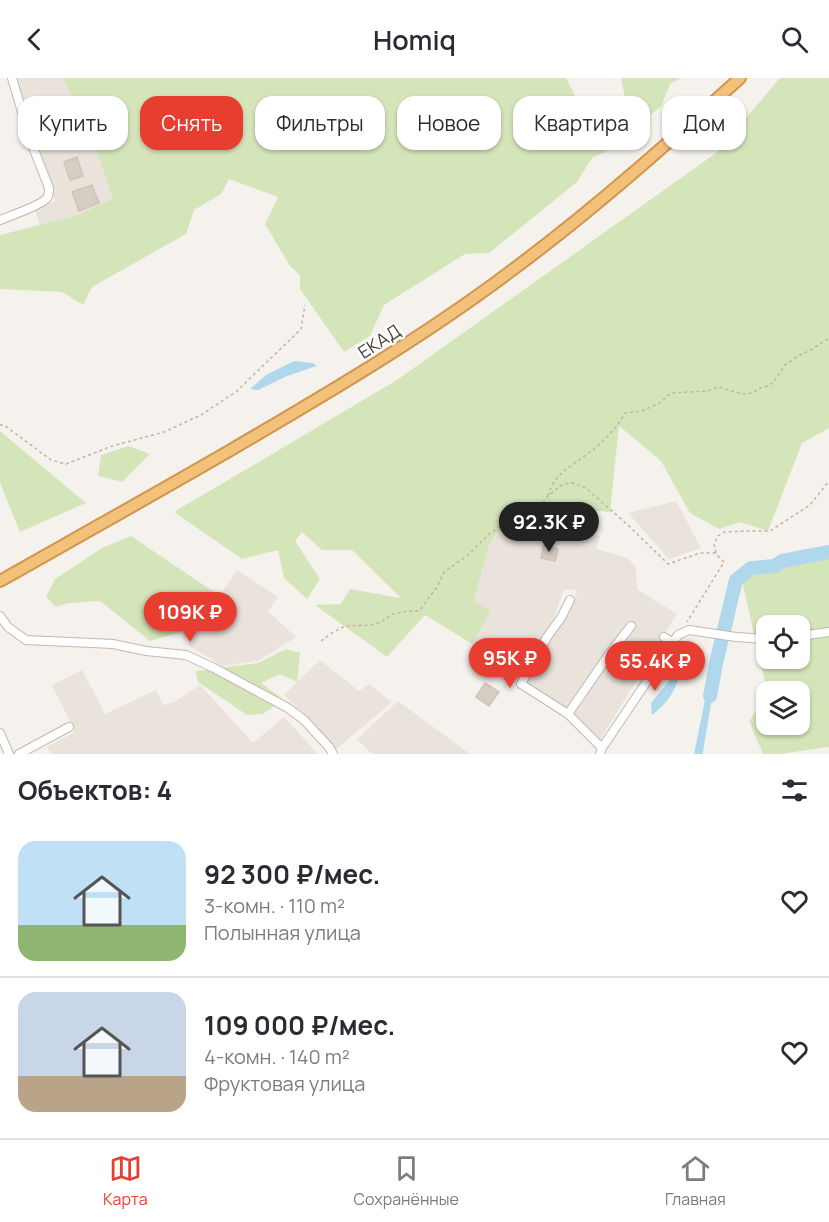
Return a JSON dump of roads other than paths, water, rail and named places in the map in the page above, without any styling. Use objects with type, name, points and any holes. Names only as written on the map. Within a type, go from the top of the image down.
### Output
[{"type":"highway","name":"ЕКАД","points":[[0,581],[299,411],[405,344],[510,272],[580,218],[658,153],[740,78]]},
{"type":"street","points":[[0,220],[46,200],[49,195],[49,188],[31,142],[12,78]]},
{"type":"street","points":[[570,600],[521,684],[568,714],[601,751],[678,635],[689,630],[736,638],[756,639]]},
{"type":"street","points":[[0,616],[3,623],[26,640],[113,644],[146,651],[186,655],[288,708],[304,720],[333,754]]},
{"type":"street","points":[[568,714],[631,627]]},
{"type":"street","points":[[810,635],[829,632]]},
{"type":"street","points":[[664,637],[673,644]]},
{"type":"street","points":[[19,754],[69,727]]},
{"type":"street","points":[[0,733],[9,754]]},
{"type":"water","points":[[294,361],[313,363],[317,366],[287,376],[258,390],[250,389],[266,375]]},
{"type":"water","points":[[674,675],[679,676],[672,693],[652,715],[651,703]]},
{"type":"water","points":[[709,680],[715,680],[703,752],[694,754]]},
{"type":"waterway","points":[[710,696],[736,580],[751,568],[775,566],[782,561],[829,552]]}]
